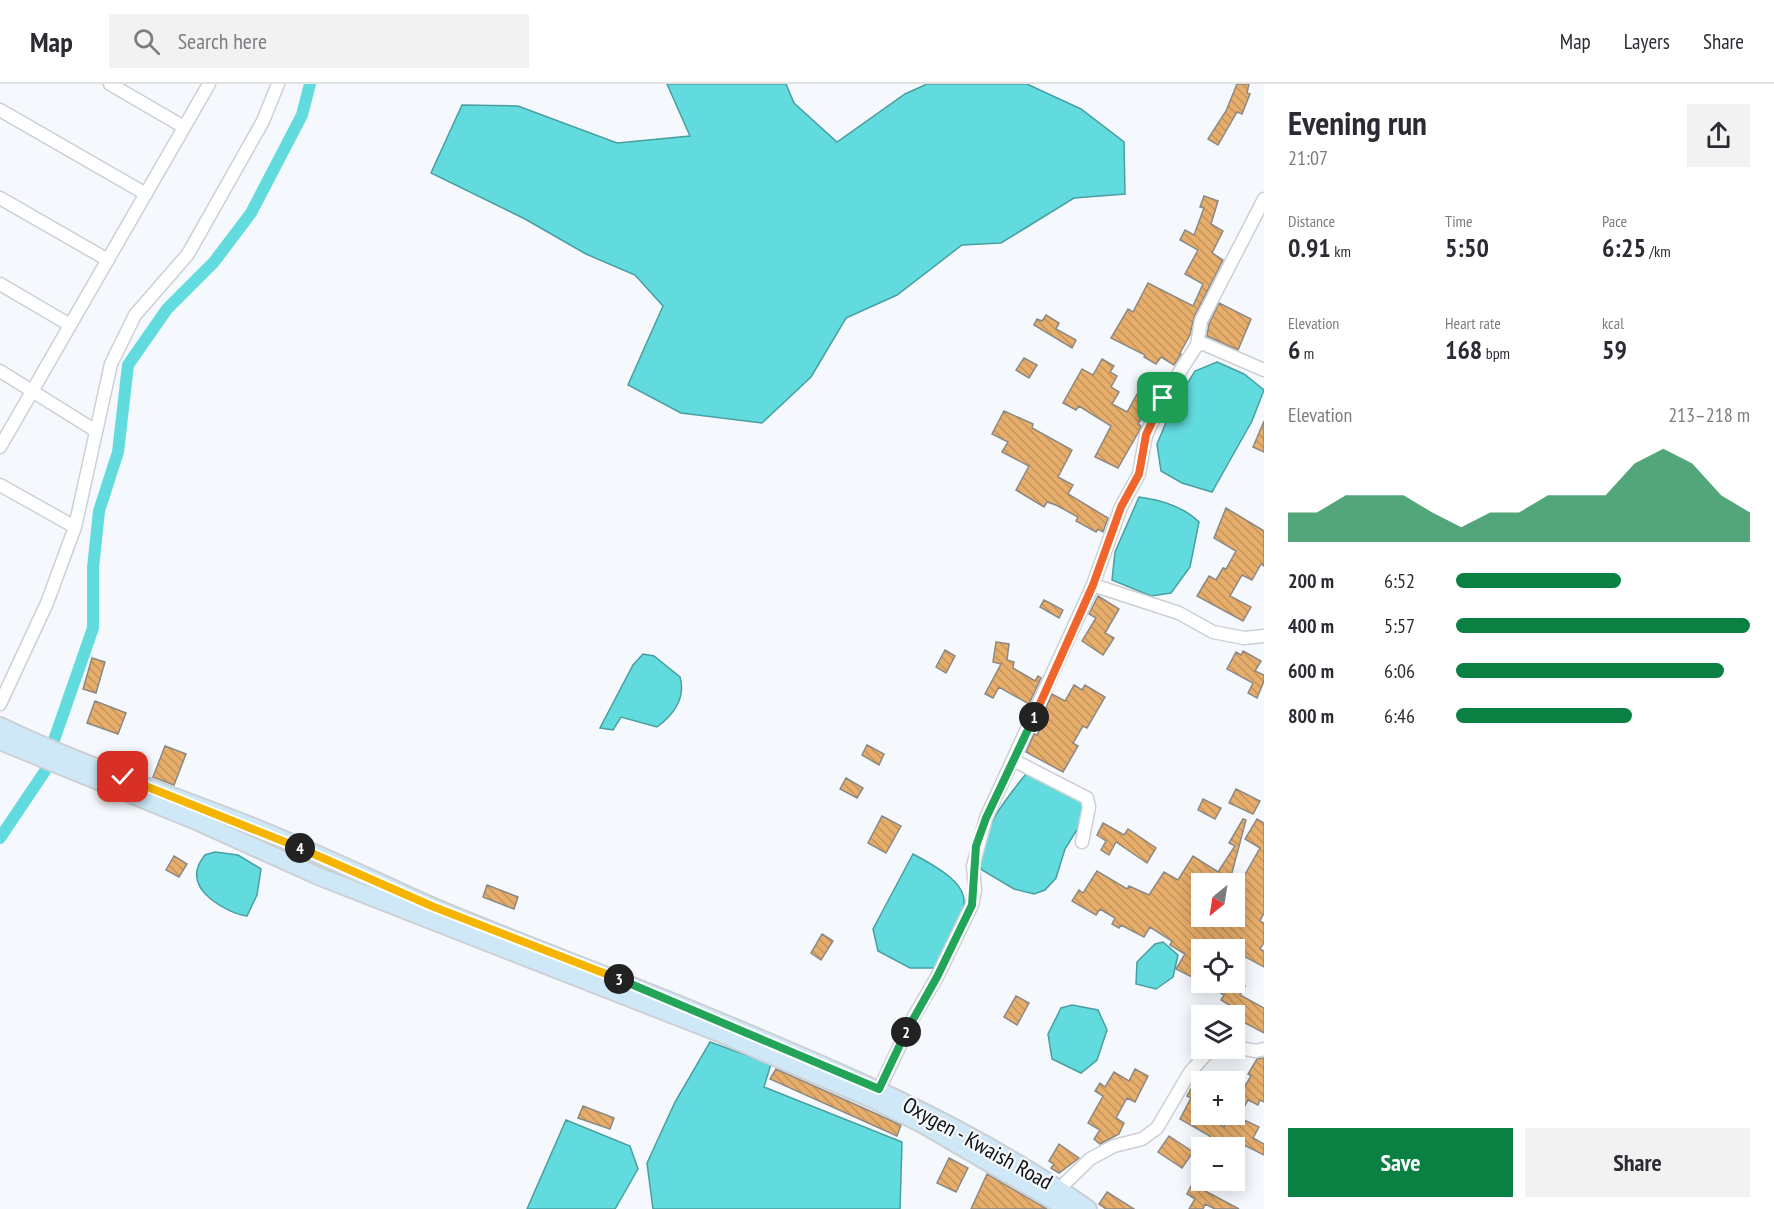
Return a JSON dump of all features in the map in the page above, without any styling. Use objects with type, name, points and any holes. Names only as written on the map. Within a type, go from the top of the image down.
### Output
[{"type":"main road","name":"Oxygen - Kwaish Road","points":[[0,726],[50,750],[260,830],[434,907],[594,969],[876,1094],[924,1125],[1058,1202],[1088,1209]]},
{"type":"main road","name":"Oxygen - Kwaish Road","points":[[0,741],[44,756],[318,876],[876,1094]]},
{"type":"street","points":[[110,84],[184,127]]},
{"type":"street","points":[[0,447],[209,84]]},
{"type":"street","points":[[0,704],[47,603],[75,527],[111,364],[120,341],[135,315],[189,254],[263,121],[278,84]]},
{"type":"street","points":[[0,110],[146,194]]},
{"type":"street","points":[[0,198],[108,260]]},
{"type":"street","points":[[876,1094],[972,905],[976,846],[1093,585],[1121,507],[1139,474],[1146,435],[1163,398],[1197,345],[1201,321],[1264,199]]},
{"type":"street","points":[[0,284],[70,325]]},
{"type":"street","points":[[1197,345],[1204,344],[1264,370]]},
{"type":"street","points":[[0,371],[96,431]]},
{"type":"street","points":[[0,485],[75,527]]},
{"type":"street","points":[[1093,585],[1179,613],[1213,632],[1244,638],[1264,636]]},
{"type":"street","points":[[1013,760],[1087,798],[1089,807],[1082,842]]},
{"type":"street","points":[[1245,1049],[1256,1051],[1264,1049]]},
{"type":"street","points":[[1058,1202],[1090,1159],[1114,1146],[1142,1139],[1157,1128],[1190,1072],[1202,1059]]},
{"type":"water","points":[[667,84],[786,84],[794,103],[837,142],[905,94],[927,84],[1027,84],[1081,109],[1124,142],[1125,194],[1074,198],[1001,243],[962,245],[897,295],[846,318],[811,377],[762,423],[681,413],[628,385],[663,306],[635,275],[586,254],[525,219],[431,173],[462,105],[518,106],[617,143],[690,136]]},
{"type":"water","points":[[1217,362],[1244,374],[1264,390],[1252,421],[1212,492],[1182,483],[1161,471],[1157,444],[1172,408],[1195,371]]},
{"type":"water","points":[[1139,497],[1171,505],[1193,516],[1199,522],[1190,567],[1171,593],[1151,596],[1112,580],[1115,552]]},
{"type":"water","points":[[643,654],[654,656],[680,677],[681,692],[677,705],[657,727],[621,717],[613,730],[600,728],[633,665]]},
{"type":"water","points":[[1026,774],[1053,783],[1084,803],[1080,825],[1065,849],[1056,878],[1045,890],[1034,894],[1014,889],[982,870],[976,861],[996,814]]},
{"type":"water","points":[[215,852],[238,855],[261,869],[257,895],[247,916],[220,906],[204,893],[199,885],[197,876],[199,864],[205,855]]},
{"type":"water","points":[[913,854],[937,867],[952,879],[961,890],[964,902],[956,929],[935,968],[910,968],[878,951],[873,929]]},
{"type":"water","points":[[1163,942],[1178,955],[1173,977],[1156,989],[1136,984],[1137,962],[1155,944]]},
{"type":"water","points":[[1072,1005],[1098,1010],[1107,1030],[1097,1060],[1081,1073],[1052,1059],[1048,1034],[1061,1008]]},
{"type":"water","points":[[710,1042],[771,1064],[764,1087],[902,1142],[900,1209],[653,1209],[647,1163],[675,1102]]},
{"type":"water","points":[[566,1120],[630,1146],[638,1169],[615,1209],[527,1209]]},
{"type":"building","points":[[1237,84],[1249,84],[1247,93],[1250,94],[1242,114],[1237,112],[1218,145],[1208,139],[1226,111]]},
{"type":"building","points":[[1204,196],[1218,201],[1211,224],[1223,231],[1212,253],[1223,260],[1194,317],[1190,335],[1174,365],[1161,357],[1156,364],[1144,357],[1145,355],[1111,338],[1128,309],[1133,312],[1148,283],[1193,306],[1203,284],[1185,274],[1198,250],[1180,240],[1185,230],[1194,235],[1204,208],[1200,207]]},
{"type":"building","points":[[1219,303],[1251,319],[1238,350],[1207,336],[1209,324]]},
{"type":"building","points":[[1046,315],[1059,323],[1056,329],[1076,340],[1072,348],[1034,325],[1037,319],[1042,321]]},
{"type":"building","points":[[1024,358],[1037,365],[1029,378],[1016,370]]},
{"type":"building","points":[[1102,359],[1114,366],[1110,372],[1117,376],[1111,387],[1119,392],[1112,404],[1127,412],[1140,389],[1154,397],[1138,424],[1141,426],[1138,433],[1118,468],[1095,457],[1111,426],[1079,406],[1076,410],[1063,403],[1082,369],[1093,375]]},
{"type":"building","points":[[1004,411],[1033,424],[1032,428],[1072,450],[1058,477],[1073,485],[1068,494],[1108,518],[1103,532],[1098,529],[1096,532],[1076,521],[1078,517],[1056,505],[1047,502],[1044,507],[1016,490],[1029,466],[1002,452],[1008,442],[992,434]]},
{"type":"building","points":[[1264,421],[1264,452],[1253,447]]},
{"type":"building","points":[[1226,508],[1264,531],[1264,566],[1261,564],[1252,580],[1242,575],[1230,596],[1251,607],[1243,621],[1197,596],[1209,576],[1216,580],[1223,568],[1226,569],[1236,551],[1214,538]]},
{"type":"building","points":[[1098,596],[1119,609],[1105,633],[1114,638],[1103,655],[1082,641],[1096,618],[1089,614]]},
{"type":"building","points":[[1044,600],[1063,610],[1059,618],[1040,607]]},
{"type":"building","points":[[996,642],[1009,644],[1007,660],[1014,662],[1013,668],[1035,681],[1038,676],[1041,678],[1029,704],[999,687],[993,698],[985,694],[1001,664],[993,662]]},
{"type":"building","points":[[945,650],[955,656],[946,673],[936,667]]},
{"type":"building","points":[[1243,651],[1261,661],[1255,671],[1264,675],[1264,681],[1257,698],[1248,693],[1253,683],[1227,669],[1236,652],[1241,655]]},
{"type":"building","points":[[92,658],[105,662],[96,693],[83,689]]},
{"type":"building","points":[[1074,685],[1082,690],[1085,685],[1105,697],[1087,728],[1083,726],[1073,743],[1078,746],[1063,772],[1026,752],[1034,734],[1037,735],[1048,716],[1043,714],[1052,694],[1065,701]]},
{"type":"building","points":[[95,701],[126,713],[118,734],[87,723]]},
{"type":"building","points":[[867,745],[884,754],[879,765],[862,755]]},
{"type":"building","points":[[165,746],[186,754],[174,785],[153,777]]},
{"type":"building","points":[[846,778],[863,788],[857,798],[840,789]]},
{"type":"building","points":[[1236,789],[1260,801],[1253,814],[1229,803]]},
{"type":"building","points":[[1203,799],[1221,808],[1215,819],[1198,810]]},
{"type":"building","points":[[882,816],[901,826],[886,853],[868,843]]},
{"type":"building","points":[[1243,819],[1246,820],[1232,873],[1191,873],[1191,927],[1245,927],[1245,875],[1260,848],[1245,839],[1257,819],[1264,823],[1264,913],[1260,921],[1264,923],[1264,943],[1260,949],[1264,951],[1264,967],[1245,957],[1245,939],[1191,939],[1191,976],[1176,969],[1185,954],[1170,945],[1172,941],[1150,927],[1144,937],[1121,925],[1119,928],[1112,924],[1115,918],[1100,909],[1096,915],[1072,901],[1079,890],[1083,893],[1097,871],[1127,889],[1129,886],[1149,895],[1164,872],[1178,880],[1193,856],[1218,872],[1235,846],[1229,843]]},
{"type":"building","points":[[1103,823],[1124,835],[1128,829],[1156,848],[1147,863],[1116,842],[1109,855],[1101,850],[1106,841],[1097,835]]},
{"type":"building","points":[[174,856],[187,864],[179,877],[166,870]]},
{"type":"building","points":[[487,885],[518,897],[514,909],[483,897]]},
{"type":"building","points":[[822,934],[833,941],[821,960],[811,953]]},
{"type":"building","points":[[1221,993],[1241,993],[1240,995],[1264,1008],[1264,1033],[1245,1023],[1245,1005],[1229,1005],[1221,1000],[1224,995]]},
{"type":"building","points":[[1016,996],[1029,1003],[1017,1025],[1004,1017]]},
{"type":"building","points":[[1264,1058],[1264,1102],[1260,1100],[1258,1105],[1248,1100],[1245,1105],[1245,1086],[1251,1076],[1248,1074],[1257,1059]]},
{"type":"building","points":[[776,1069],[901,1125],[897,1136],[770,1079]]},
{"type":"building","points":[[1135,1069],[1148,1076],[1135,1102],[1127,1098],[1116,1118],[1124,1123],[1119,1134],[1100,1144],[1094,1139],[1100,1130],[1088,1123],[1103,1096],[1095,1091],[1100,1083],[1105,1087],[1114,1072],[1129,1081]]},
{"type":"building","points":[[1191,1098],[1191,1125],[1224,1127],[1225,1125],[1245,1125],[1245,1120],[1259,1127],[1253,1138],[1264,1144],[1264,1155],[1245,1146],[1245,1137],[1209,1137],[1180,1119]]},
{"type":"building","points":[[583,1106],[614,1118],[610,1129],[578,1118]]},
{"type":"building","points":[[1169,1136],[1191,1151],[1191,1155],[1182,1168],[1158,1152]]},
{"type":"building","points":[[1059,1144],[1079,1158],[1059,1173],[1051,1168],[1054,1164],[1049,1161]]},
{"type":"building","points":[[949,1158],[968,1168],[956,1192],[937,1183]]},
{"type":"building","points":[[987,1174],[1047,1209],[971,1209]]},
{"type":"building","points":[[1191,1186],[1191,1191],[1205,1191],[1239,1209],[1215,1209],[1205,1204],[1203,1209],[1189,1209],[1195,1199],[1187,1194]]},
{"type":"building","points":[[1107,1192],[1134,1209],[1106,1209],[1099,1204]]},
{"type":"waterway","points":[[53,743],[93,628],[93,568],[99,511],[118,452],[128,365],[167,309],[214,262],[251,213],[302,115],[310,84]]},
{"type":"waterway","points":[[0,838],[45,771]]},
{"type":"route","points":[[123,777],[260,830],[434,907],[594,969],[879,1089],[972,905],[975,890],[973,867],[976,846],[986,818],[1093,585],[1121,507],[1139,474],[1146,435],[1163,398]]}]
